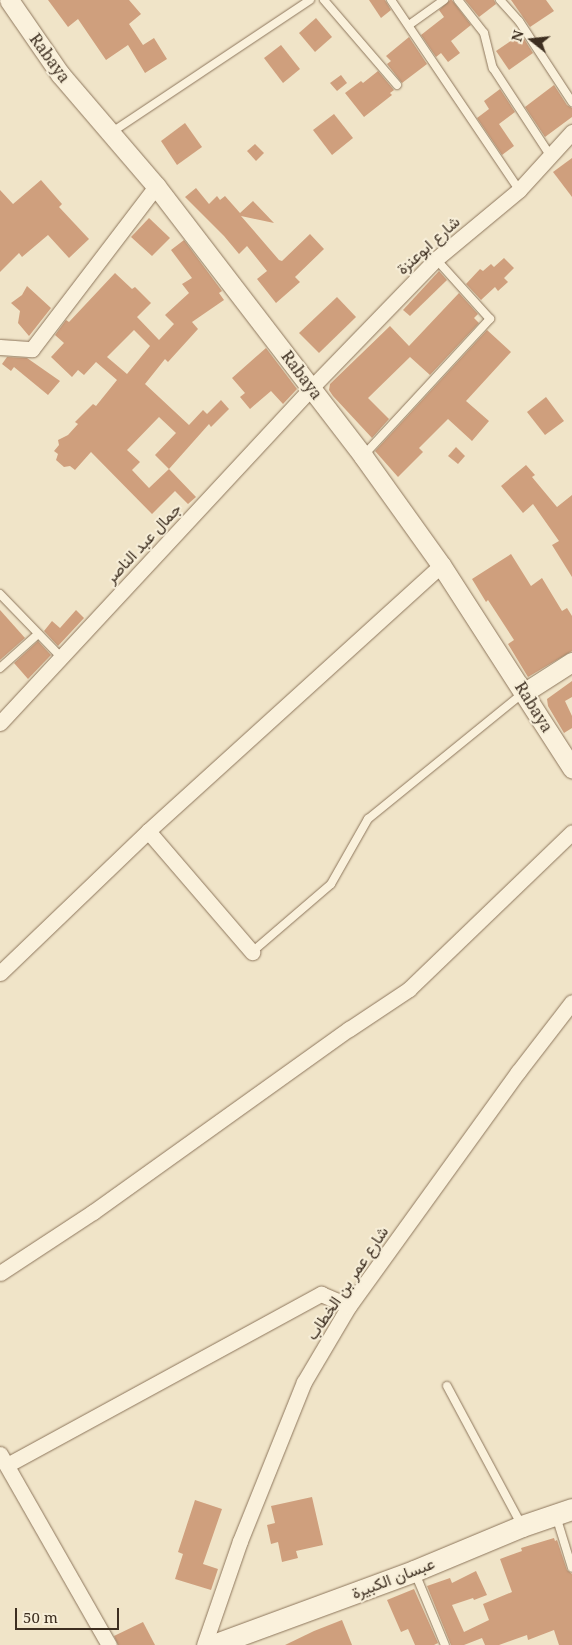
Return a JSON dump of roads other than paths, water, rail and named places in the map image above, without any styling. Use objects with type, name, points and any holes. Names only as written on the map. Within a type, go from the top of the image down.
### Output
[{"type":"main road","name":"عبسان الكبيرة","points":[[213,1645],[414,1571],[522,1526],[564,1512]]},
{"type":"street","name":"Rabaya","points":[[9,0],[60,74],[112,132],[156,186],[363,456],[441,565],[525,692],[572,768]]},
{"type":"street","name":"شارع ابوعنزة","points":[[311,388],[436,259],[519,190],[550,155],[570,139]]},
{"type":"street","points":[[0,348],[32,349],[156,186]]},
{"type":"street","name":"جمال عبد الناصر","points":[[0,723],[311,388]]},
{"type":"street","points":[[0,973],[148,831],[441,565]]},
{"type":"street","points":[[525,692],[572,662]]},
{"type":"street","points":[[148,831],[252,952]]},
{"type":"street","points":[[0,1273],[93,1212],[333,1040],[409,989],[572,832]]},
{"type":"street","name":"شارع عمر بن الخطاب","points":[[204,1645],[240,1541],[304,1382],[349,1306],[518,1072],[572,1002]]},
{"type":"street","points":[[109,1645],[3,1460],[321,1294],[349,1306]]},
{"type":"lane","points":[[112,132],[310,0]]},
{"type":"lane","points":[[324,0],[397,84]]},
{"type":"lane","points":[[391,0],[519,190]]},
{"type":"lane","points":[[409,25],[444,0]]},
{"type":"lane","points":[[458,0],[484,33],[493,68],[550,155]]},
{"type":"lane","points":[[500,0],[519,21],[572,102]]},
{"type":"lane","points":[[363,456],[490,319],[436,259]]},
{"type":"lane","points":[[0,594],[61,657]]},
{"type":"lane","points":[[0,668],[38,634]]},
{"type":"lane","points":[[252,952],[331,884],[368,819],[525,692]]},
{"type":"lane","points":[[447,1386],[522,1526]]},
{"type":"lane","points":[[564,1512],[572,1568]]},
{"type":"lane","points":[[414,1571],[445,1645]]}]
